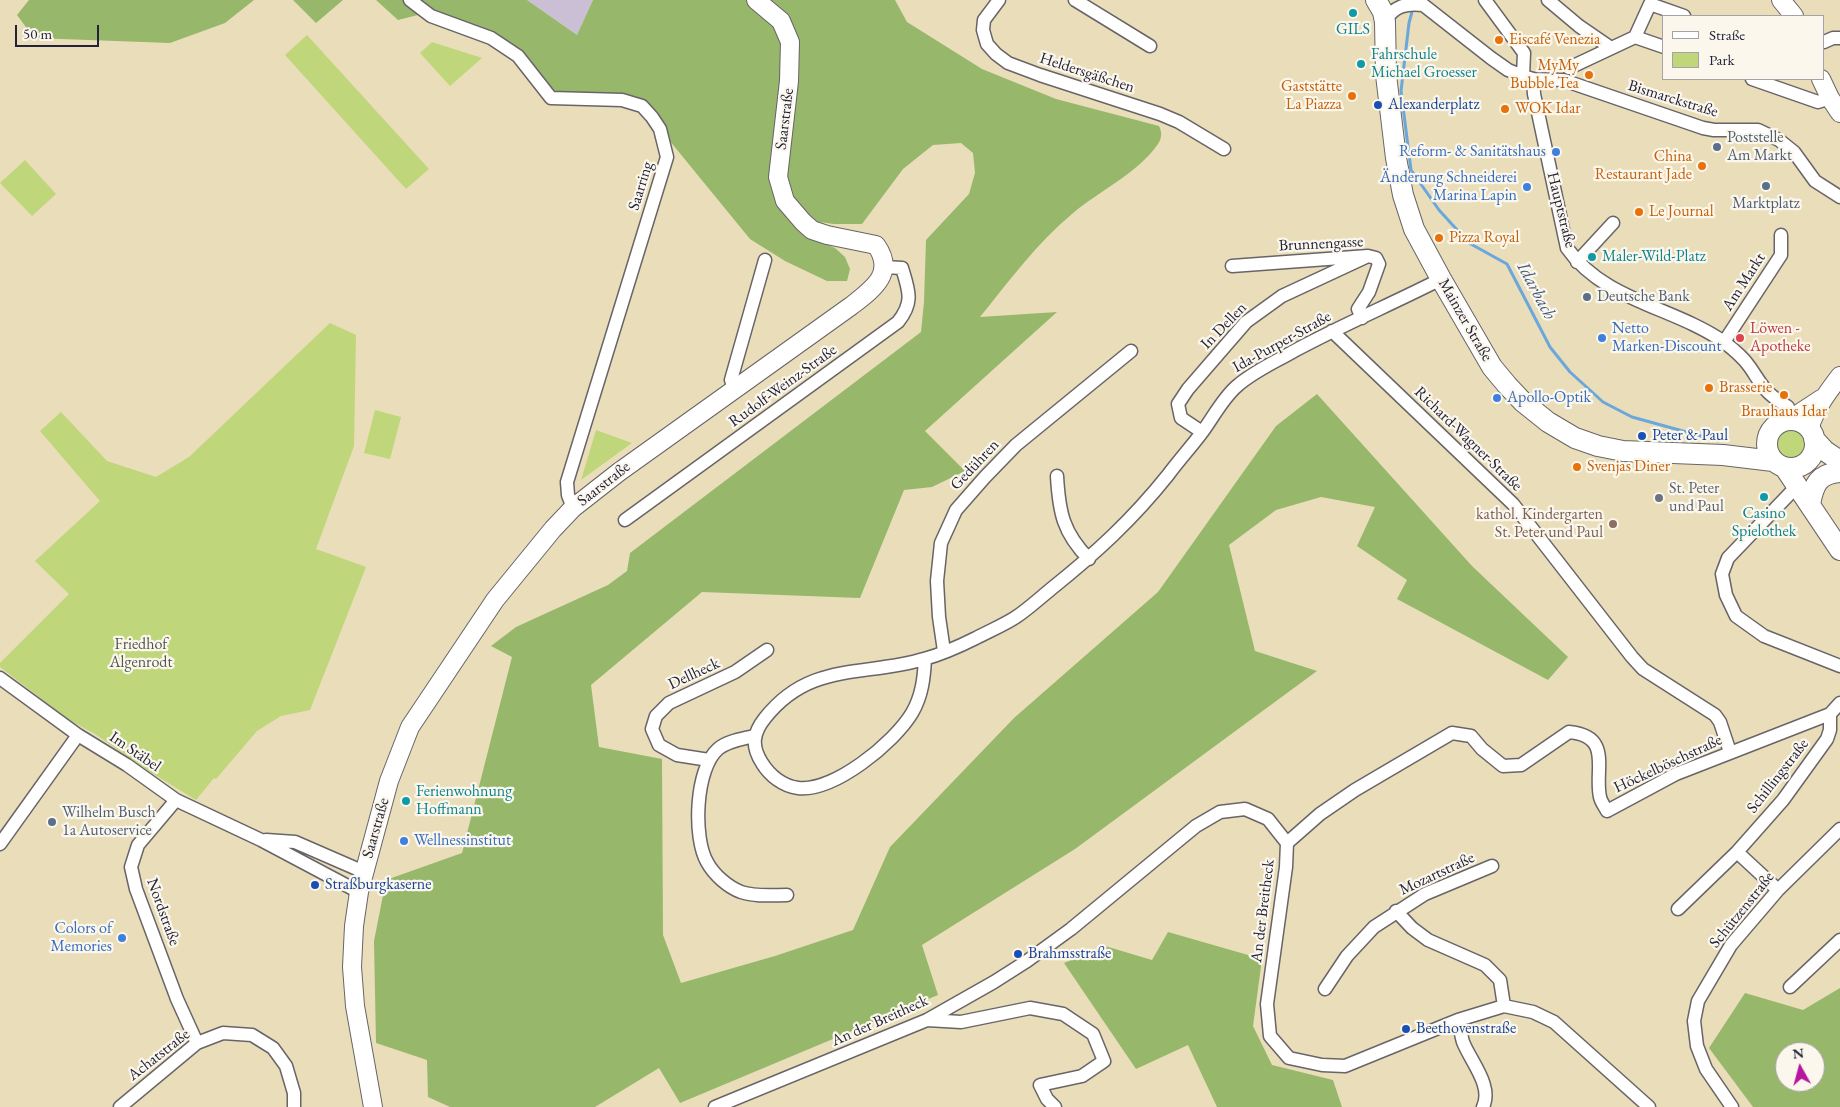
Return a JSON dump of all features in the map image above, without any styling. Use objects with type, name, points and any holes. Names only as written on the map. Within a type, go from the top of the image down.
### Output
[{"type":"main road","points":[[1376,0],[1383,12],[1391,14]]},
{"type":"main road","name":"Mainzer Straße","points":[[1391,14],[1386,75],[1392,130],[1403,195],[1414,229],[1492,367],[1524,402],[1560,430],[1587,443],[1611,449],[1723,455],[1779,464]]},
{"type":"main road","points":[[1840,461],[1825,451],[1800,422],[1789,420],[1776,425],[1768,437],[1768,451],[1798,485],[1840,550]]},
{"type":"main road","points":[[1779,464],[1797,468],[1807,462],[1813,453],[1812,434]]},
{"type":"main road","name":"Mainzer Straße","points":[[1723,455],[1751,446],[1768,437]]},
{"type":"main road","points":[[1810,504],[1813,487],[1818,481],[1829,473],[1840,472]]},
{"type":"street","name":"Saarring","points":[[410,0],[432,16],[491,38],[518,56],[551,98],[622,100],[642,106],[660,128],[667,157],[567,482],[568,495],[573,508]]},
{"type":"street","name":"Saarstraße","points":[[373,1107],[358,1031],[352,967],[354,926],[359,892],[389,781],[410,727],[495,600],[553,529],[573,508],[619,472],[869,292],[880,279],[884,266],[883,254],[876,245],[812,230],[785,201],[778,178],[790,81],[790,42],[781,21],[756,0]]},
{"type":"street","name":"Heldersgäßchen","points":[[998,0],[984,20],[983,30],[987,44],[1008,63],[1160,114],[1179,122],[1224,149]]},
{"type":"street","points":[[1075,0],[1150,46]]},
{"type":"street","name":"Hauptstraße","points":[[1485,0],[1524,53],[1567,248],[1577,262],[1604,284],[1644,304],[1697,326],[1724,342],[1748,364],[1766,391],[1788,407],[1789,420]]},
{"type":"street","points":[[1548,0],[1578,26],[1611,48]]},
{"type":"street","points":[[1782,0],[1793,15]]},
{"type":"street","points":[[1391,14],[1407,4],[1420,2],[1508,70],[1528,78]]},
{"type":"street","points":[[1569,68],[1635,37],[1650,4],[1681,15]]},
{"type":"street","points":[[1635,37],[1662,46]]},
{"type":"street","points":[[1825,42],[1833,38],[1840,38]]},
{"type":"street","name":"Bismarckstraße","points":[[1528,78],[1564,80],[1703,128],[1714,130],[1758,130],[1779,140],[1794,152],[1815,181],[1840,197]]},
{"type":"street","points":[[1755,80],[1818,102],[1830,98]]},
{"type":"street","points":[[1821,80],[1840,113]]},
{"type":"street","points":[[1577,262],[1613,223]]},
{"type":"street","name":"Am Markt","points":[[1724,342],[1781,255],[1781,236]]},
{"type":"street","name":"Brunnengasse","points":[[1232,266],[1368,256],[1376,258],[1379,264],[1369,292],[1358,309],[1362,318]]},
{"type":"street","name":"In Dellen","points":[[1202,432],[1181,418],[1178,404],[1188,389],[1246,322],[1282,296],[1368,256]]},
{"type":"street","points":[[735,389],[731,380],[766,260]]},
{"type":"street","name":"Rudolf-Weinz-Straße","points":[[625,520],[898,322],[906,312],[910,298],[907,285],[902,268],[884,266]]},
{"type":"street","name":"Ida-Purper-Straße","points":[[754,736],[759,726],[774,707],[786,695],[804,684],[847,672],[925,659],[965,644],[1015,617],[1089,559],[1117,533],[1148,499],[1234,389],[1251,375],[1332,331],[1441,279]]},
{"type":"street","name":"Richard-Wagner-Straße","points":[[1332,331],[1513,504],[1643,669],[1715,715],[1720,722],[1730,752]]},
{"type":"street","name":"Gedühren","points":[[944,651],[939,618],[937,581],[941,543],[956,510],[984,476],[1016,445],[1131,352]]},
{"type":"street","points":[[1812,434],[1813,418],[1824,397],[1840,376]]},
{"type":"street","points":[[1789,420],[1824,397]]},
{"type":"street","points":[[1056,476],[1058,506],[1077,547],[1089,559]]},
{"type":"street","points":[[1798,485],[1728,558],[1722,574],[1726,595],[1736,616],[1764,636],[1840,666]]},
{"type":"street","name":"Dellheck","points":[[709,760],[677,755],[659,745],[652,730],[656,716],[669,703],[735,672],[767,650]]},
{"type":"street","points":[[787,895],[741,892],[718,877],[707,862],[702,851],[698,814],[700,793],[709,760],[718,749],[730,742],[754,736],[759,760],[776,779],[787,785],[799,788],[816,786],[831,781],[858,766],[882,748],[903,726],[913,711],[921,693],[925,659]]},
{"type":"street","name":"Im Stäbel","points":[[0,678],[78,735],[127,765],[176,800],[261,840],[359,892]]},
{"type":"street","name":"Höckelböschstraße","points":[[1287,843],[1320,814],[1355,790],[1452,733],[1471,736],[1482,749],[1503,766],[1522,765],[1569,732],[1580,733],[1594,742],[1600,759],[1600,798],[1607,811],[1676,774],[1830,714],[1840,703]]},
{"type":"street","name":"Schillingstraße","points":[[1678,909],[1737,852],[1783,800],[1827,739],[1830,730],[1830,714]]},
{"type":"street","points":[[0,844],[78,735]]},
{"type":"street","name":"Nordstraße","points":[[176,800],[138,845],[131,866],[136,889],[177,1000],[197,1043]]},
{"type":"street","name":"An der Breitheck","points":[[715,1107],[927,1020],[1027,961],[1071,929],[1196,826],[1220,812],[1245,809],[1268,818],[1287,843],[1286,867],[1267,1004],[1270,1036],[1288,1058],[1322,1065],[1345,1066],[1458,1020],[1504,1006],[1533,1012],[1554,1022],[1649,1107]]},
{"type":"street","name":"Schützenstraße","points":[[1732,1107],[1706,1069],[1697,1046],[1694,1021],[1698,1001],[1731,945],[1778,890],[1840,829]]},
{"type":"street","name":"Im Stäbel","points":[[261,840],[295,842],[364,872]]},
{"type":"street","points":[[1737,852],[1778,890]]},
{"type":"street","name":"Mozartstraße","points":[[1325,989],[1348,956],[1374,927],[1424,894],[1492,866]]},
{"type":"street","name":"Mozartstraße","points":[[1396,911],[1412,928],[1428,940],[1485,966],[1500,980],[1504,1006]]},
{"type":"street","points":[[1790,987],[1840,940]]},
{"type":"street","points":[[927,1020],[961,1022],[1030,1008],[1063,1014],[1093,1034],[1104,1061],[1082,1076],[1040,1084],[1047,1098],[1055,1107]]},
{"type":"street","points":[[1458,1020],[1463,1042],[1486,1089],[1486,1100],[1483,1107]]},
{"type":"street","name":"Achatstraße","points":[[120,1107],[197,1043],[224,1033],[252,1035],[273,1048],[286,1066],[294,1093],[294,1107]]},
{"type":"shaded area","points":[[527,0],[593,0],[577,35]]},
{"type":"green space","points":[[29,0],[254,0],[225,23],[170,43],[34,38],[17,15]]},
{"type":"green space","points":[[293,0],[343,0],[316,23]]},
{"type":"green space","points":[[376,0],[527,0],[577,35],[593,0],[895,0],[907,22],[982,69],[1056,99],[1159,126],[1160,128],[1160,140],[1149,155],[1129,173],[1083,205],[1059,225],[1024,263],[980,317],[1057,312],[925,431],[965,471],[932,487],[904,490],[860,598],[702,592],[591,685],[599,747],[662,759],[663,935],[681,983],[775,956],[853,930],[890,847],[1014,718],[1158,592],[1276,426],[1317,394],[1472,566],[1568,657],[1548,680],[1397,599],[1407,580],[1357,546],[1375,507],[1321,497],[1276,510],[1229,545],[1255,651],[1317,671],[1075,849],[922,945],[938,995],[680,1103],[659,1068],[595,1107],[450,1107],[428,1097],[427,1060],[376,1043],[374,941],[386,880],[462,853],[512,657],[491,646],[516,627],[608,585],[627,571],[630,553],[921,332],[926,240],[969,194],[975,173],[973,153],[961,143],[933,145],[903,169],[862,224],[819,222],[803,228],[812,238],[835,248],[845,257],[850,269],[847,281],[827,281],[785,261],[750,239],[660,129],[650,107],[564,96],[544,84],[521,53],[434,11],[398,20]]},
{"type":"green space","points":[[307,35],[429,169],[406,189],[285,55]]},
{"type":"green space","points":[[432,42],[482,58],[450,86],[420,53]]},
{"type":"green space","points":[[25,160],[56,194],[32,216],[0,183]]},
{"type":"green space","name":"Friedhof Algenrodt","points":[[330,323],[356,335],[354,446],[316,549],[366,567],[310,710],[281,716],[257,731],[196,800],[147,770],[95,734],[69,720],[0,667],[0,663],[69,594],[35,561],[100,501],[40,431],[61,412],[107,461],[156,477],[189,457]]},
{"type":"green space","points":[[375,410],[401,417],[390,459],[364,453]]},
{"type":"green space","points":[[596,430],[632,443],[581,480]]},
{"type":"green space","points":[[1791,430],[1797,431],[1805,439],[1805,451],[1797,459],[1791,460],[1785,459],[1777,451],[1776,445],[1777,439],[1785,431]]},
{"type":"green space","points":[[1168,932],[1262,959],[1253,1026],[1272,1065],[1333,1080],[1342,1107],[1217,1107],[1188,1045],[1136,1069],[1064,963],[1105,946],[1152,960]]},
{"type":"green space","points":[[1840,988],[1840,1107],[1753,1107],[1709,1048],[1745,993],[1803,1010]]},
{"type":"waterway","name":"Idarbach","points":[[1413,8],[1409,23],[1401,91],[1411,170],[1439,210],[1469,243],[1507,264],[1550,347],[1570,372],[1603,402],[1632,417],[1719,441]]},
{"type":"place","name":"GILS","points":[[1353,13]]},
{"type":"place","name":"Eiscafé Venezia","points":[[1499,40]]},
{"type":"place","name":"Fahrschule Michael Groesser","points":[[1361,64]]},
{"type":"place","name":"MyMy Bubble Tea","points":[[1589,75]]},
{"type":"place","name":"Gaststätte La Piazza","points":[[1352,96]]},
{"type":"place","name":"Alexanderplatz","points":[[1378,105]]},
{"type":"place","name":"WOK Idar","points":[[1505,109]]},
{"type":"place","name":"Poststelle Am Markt","points":[[1717,147]]},
{"type":"place","name":"Reform- & Sanitätshaus","points":[[1556,152]]},
{"type":"place","name":"China Restaurant Jade","points":[[1702,166]]},
{"type":"place","name":"Marktplatz","points":[[1766,186]]},
{"type":"place","name":"Änderung Schneiderei Marina Lapin","points":[[1527,187]]},
{"type":"place","name":"Le Journal","points":[[1639,212]]},
{"type":"place","name":"Pizza Royal","points":[[1439,238]]},
{"type":"place","name":"Maler-Wild-Platz","points":[[1592,257]]},
{"type":"place","name":"Deutsche Bank","points":[[1587,297]]},
{"type":"place","name":"Netto Marken-Discount","points":[[1602,338]]},
{"type":"place","name":"Löwen - Apotheke","points":[[1740,338]]},
{"type":"place","name":"Brasserie","points":[[1709,388]]},
{"type":"place","name":"Brauhaus Idar","points":[[1784,395]]},
{"type":"place","name":"Apollo-Optik","points":[[1497,398]]},
{"type":"place","name":"Peter & Paul","points":[[1642,436]]},
{"type":"place","name":"Svenjas Diner","points":[[1577,467]]},
{"type":"place","name":"Casino Spielothek","points":[[1764,497]]},
{"type":"place","name":"St. Peter und Paul","points":[[1659,498]]},
{"type":"place","name":"kathol. Kindergarten St. Peter und Paul","points":[[1613,524]]},
{"type":"place","name":"Ferienwohnung Hoffmann","points":[[406,801]]},
{"type":"place","name":"Wilhelm Busch 1a Autoservice","points":[[52,822]]},
{"type":"place","name":"Wellnessinstitut","points":[[404,841]]},
{"type":"place","name":"Straßburgkaserne","points":[[315,885]]},
{"type":"place","name":"Colors of Memories","points":[[122,938]]},
{"type":"place","name":"Brahmsstraße","points":[[1018,954]]},
{"type":"place","name":"Beethovenstraße","points":[[1406,1029]]}]
